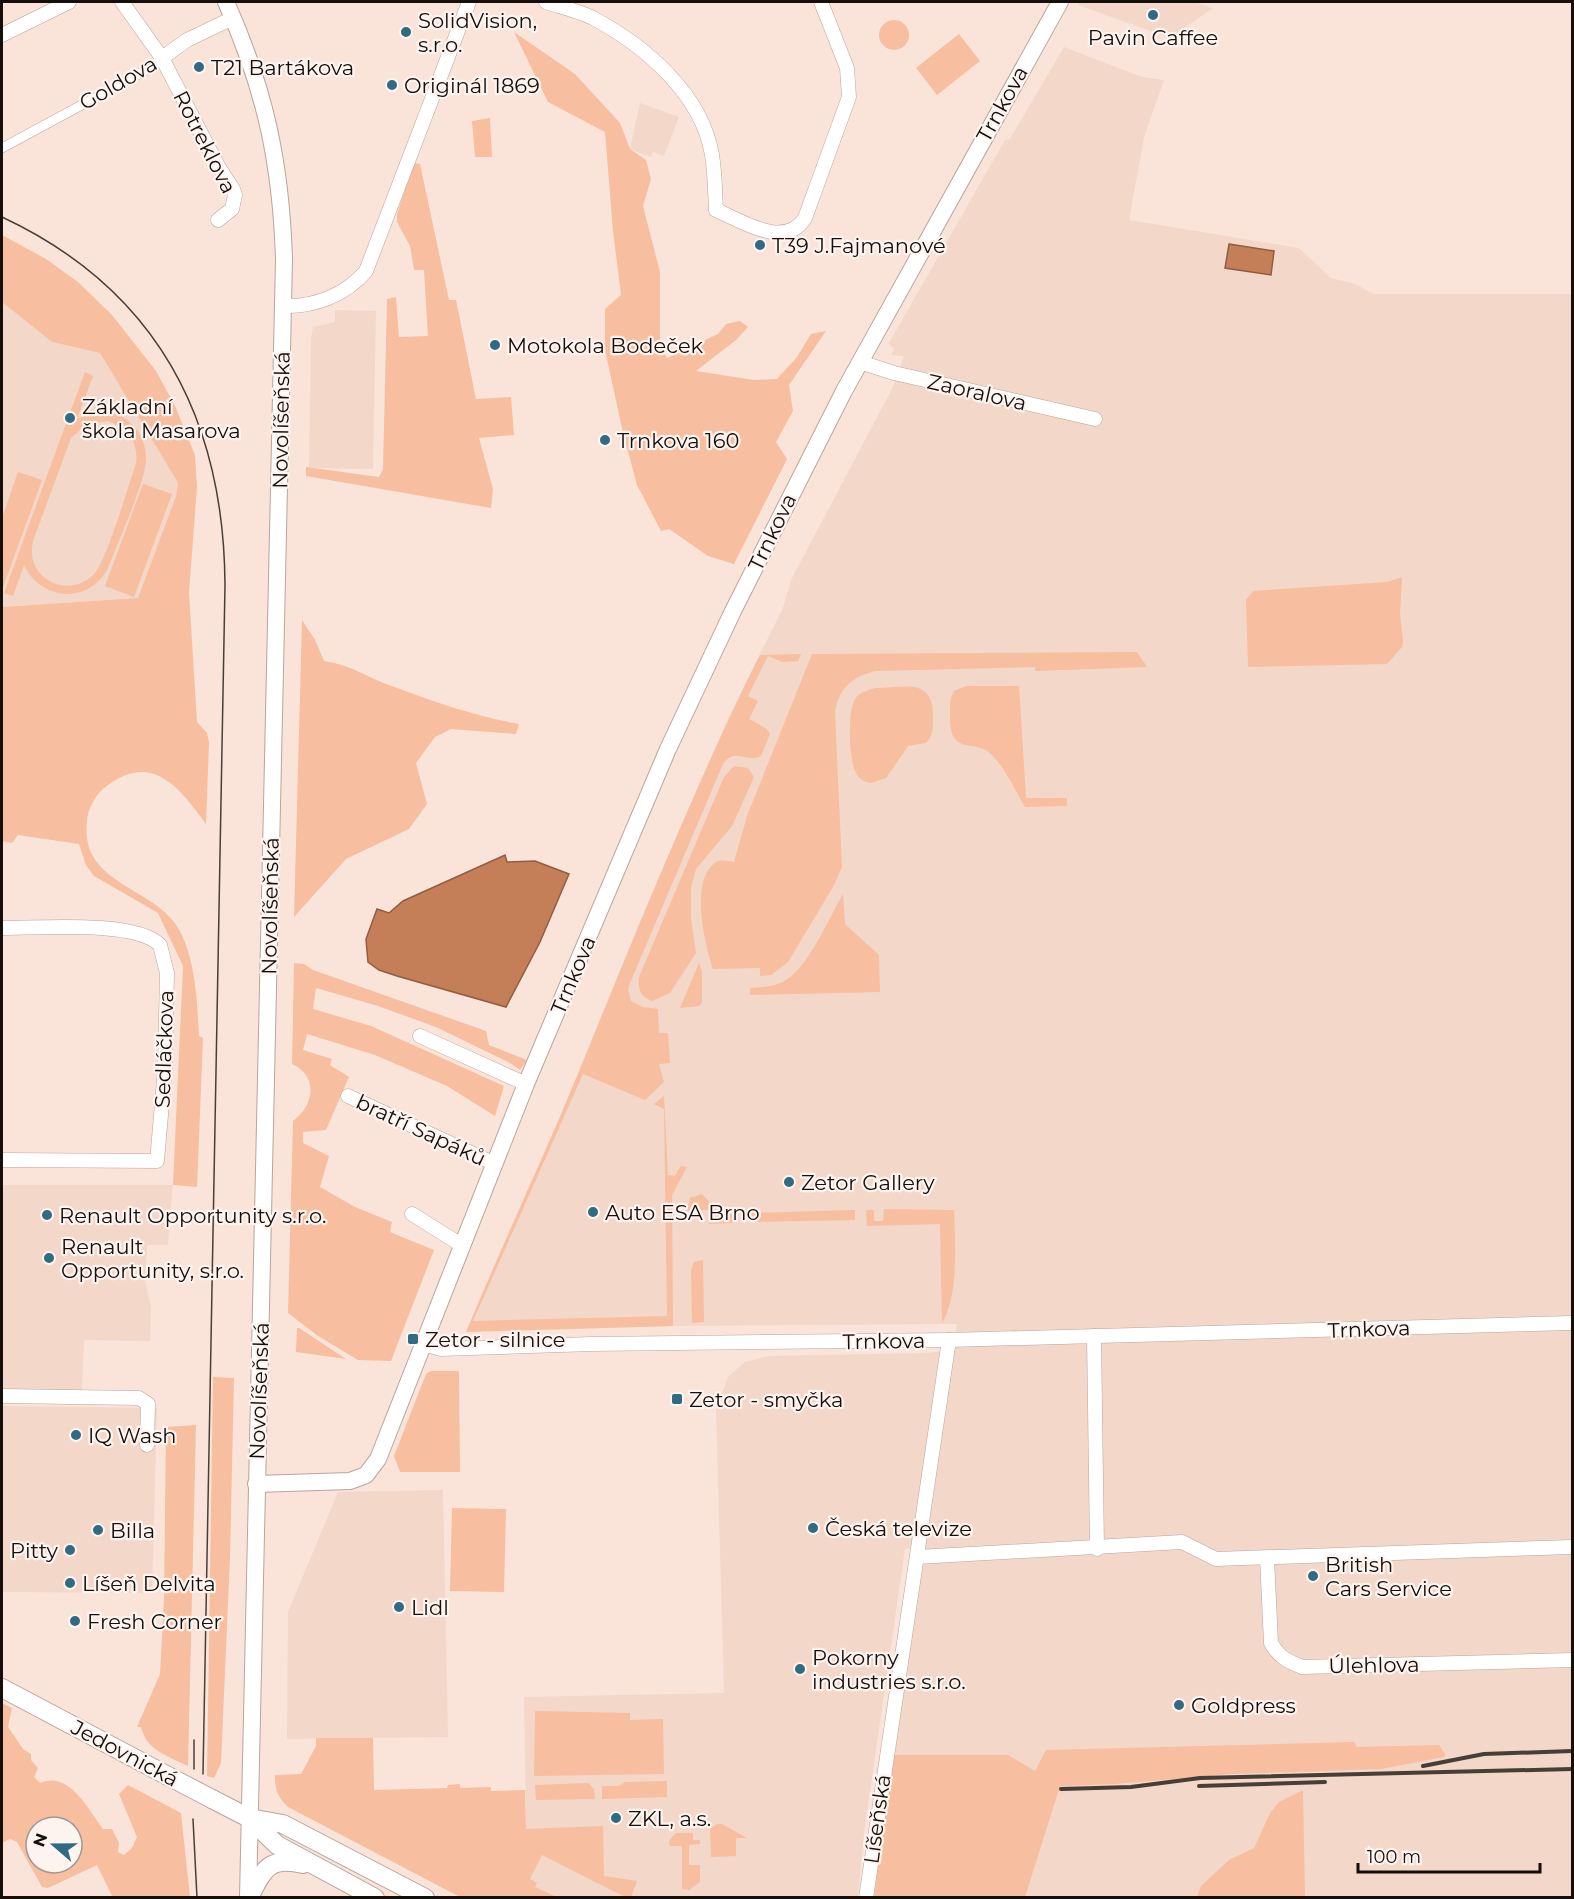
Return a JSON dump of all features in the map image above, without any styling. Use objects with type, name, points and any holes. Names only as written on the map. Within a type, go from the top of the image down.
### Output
[{"type":"main road","name":"Jedovnická","points":[[2,1688],[249,1818],[283,1824],[425,1898]]},
{"type":"main road","name":"Jedovnická","points":[[249,1818],[269,1840],[375,1898]]},
{"type":"main road","points":[[248,1898],[265,1869],[276,1862],[289,1860],[319,1867]]},
{"type":"street","points":[[2,35],[69,2]]},
{"type":"street","name":"Rotreklova","points":[[122,2],[162,58],[235,193],[232,209],[218,220]]},
{"type":"street","name":"Novolíšeňská","points":[[226,2],[259,84],[273,143],[282,212],[284,306],[248,1898]]},
{"type":"street","points":[[284,306],[314,304],[354,283],[366,271],[469,2]]},
{"type":"street","points":[[546,2],[592,18],[642,51],[685,92],[700,119],[712,154],[716,210],[771,232],[787,233],[796,229],[805,218],[849,97],[847,68],[821,2]]},
{"type":"street","name":"Trnkova","points":[[256,1484],[350,1481],[366,1475],[381,1454],[526,1084],[668,749],[781,514],[860,362],[1060,2]]},
{"type":"street","name":"Goldova","points":[[2,148],[150,68],[187,40],[233,18]]},
{"type":"street","name":"Zaoralova","points":[[860,362],[894,373],[1095,419]]},
{"type":"street","name":"Sedláčkova","points":[[2,928],[117,929],[146,936],[160,945],[167,973],[165,1069],[156,1161],[2,1160]]},
{"type":"street","points":[[420,1036],[526,1084]]},
{"type":"street","name":"bratří Sapáků","points":[[348,1096],[495,1164]]},
{"type":"street","points":[[412,1214],[463,1246]]},
{"type":"street","name":"Trnkova","points":[[423,1344],[441,1349],[591,1344],[950,1340],[1572,1323]]},
{"type":"street","points":[[1094,1336],[1097,1549]]},
{"type":"street","name":"Trnkova","points":[[888,1740],[950,1340]]},
{"type":"street","points":[[2,1396],[139,1398],[148,1404],[147,1445]]},
{"type":"street","points":[[917,1557],[1097,1549],[1182,1542],[1216,1559],[1572,1547]]},
{"type":"street","name":"Úlehlova","points":[[1267,1558],[1271,1643],[1278,1655],[1302,1667],[1572,1660]]},
{"type":"street","name":"Líšeňská","points":[[866,1898],[888,1740]]},
{"type":"shaded area","name":"Pavin Caffee","points":[[1080,2],[1194,2],[1213,8],[1170,38],[1078,5]]},
{"type":"shaded area","points":[[894,20],[905,24],[909,35],[905,46],[894,50],[883,46],[879,35],[883,24]]},
{"type":"shaded area","points":[[514,32],[575,74],[620,123],[630,149],[646,160],[651,179],[643,206],[660,272],[660,346],[667,358],[718,334],[726,324],[740,321],[748,327],[736,340],[696,371],[754,380],[777,379],[797,357],[811,334],[826,331],[789,385],[793,411],[776,442],[787,459],[734,564],[708,556],[669,529],[661,531],[637,485],[605,350],[605,309],[621,295],[605,132],[548,102]]},
{"type":"shaded area","points":[[959,34],[980,61],[937,95],[916,68]]},
{"type":"shaded area","points":[[1064,47],[1142,77],[1164,80],[1144,137],[1129,220],[1299,248],[1331,278],[1355,284],[1374,294],[1572,294],[1572,1897],[874,1897],[923,1548],[905,1549],[864,1833],[858,1897],[550,1898],[527,1886],[524,1697],[724,1693],[716,1410],[728,1377],[745,1362],[768,1356],[927,1353],[953,1350],[957,1324],[673,1326],[466,1332],[552,1136],[641,919],[729,716],[783,608],[791,580],[893,387],[904,356],[891,355],[894,350],[889,343],[1005,140],[1010,139]]},
{"type":"shaded area","points":[[640,103],[679,117],[664,156],[653,152],[651,157],[630,149]]},
{"type":"shaded area","points":[[490,118],[492,157],[475,157],[472,121]]},
{"type":"shaded area","points":[[414,163],[420,164],[449,300],[456,300],[476,399],[511,397],[514,435],[479,438],[493,489],[491,508],[306,476],[306,467],[379,477],[383,469],[387,299],[396,297],[399,337],[428,336],[424,270],[414,270],[410,246],[397,222],[397,214]]},
{"type":"shaded area","points":[[2,235],[46,259],[78,282],[112,315],[156,371],[175,406],[195,455],[197,487],[189,593],[197,722],[207,733],[209,742],[206,824],[174,786],[150,773],[136,772],[120,778],[103,789],[92,804],[87,821],[88,843],[95,860],[107,873],[156,905],[170,917],[181,933],[190,958],[195,983],[199,1036],[203,1038],[197,1187],[173,1185],[183,966],[158,913],[94,876],[86,865],[79,844],[18,835],[12,843],[2,841],[2,607],[138,598],[176,496],[178,483],[100,353],[52,342],[2,302]]},
{"type":"shaded area","points":[[1229,244],[1274,251],[1271,275],[1225,268]]},
{"type":"shaded area","name":"Základní škola Masarova","points":[[2,302],[52,342],[100,353],[178,483],[176,496],[138,598],[2,607]]},
{"type":"shaded area","points":[[335,310],[376,311],[373,469],[309,468],[311,338],[313,327],[335,322]]},
{"type":"shaded area","points":[[85,372],[93,376],[77,419],[89,414],[114,413],[131,423],[143,442],[146,453],[145,469],[136,497],[108,568],[100,580],[89,588],[78,593],[53,592],[32,577],[24,565],[13,596],[4,593]],"holes":[[[108,421],[131,437],[136,449],[136,464],[112,537],[100,564],[90,578],[71,586],[51,582],[35,566],[32,556],[33,541],[71,438],[87,424]]]},
{"type":"shaded area","points":[[18,472],[42,480],[2,590],[2,518]]},
{"type":"shaded area","points":[[143,484],[172,494],[134,597],[105,586]]},
{"type":"shaded area","points":[[1402,577],[1400,614],[1402,647],[1387,664],[1248,667],[1246,600],[1253,591],[1388,582]]},
{"type":"shaded area","points":[[302,620],[315,640],[324,661],[351,668],[389,685],[453,708],[519,724],[516,734],[451,729],[435,737],[416,763],[427,804],[409,829],[346,859],[294,917]]},
{"type":"shaded area","points":[[1137,652],[1147,667],[1035,671],[1035,667],[876,671],[853,680],[839,697],[835,713],[842,867],[833,887],[788,962],[771,975],[760,976],[760,968],[713,969],[706,945],[701,913],[703,883],[708,871],[716,862],[722,860],[734,862],[747,816],[812,654]]},
{"type":"shaded area","points":[[801,654],[798,661],[783,662],[768,656],[748,696],[758,701],[749,719],[767,729],[770,734],[761,756],[751,758],[732,756],[723,764],[630,983],[628,990],[631,1001],[643,1007],[658,1009],[659,1033],[668,1033],[670,1063],[659,1064],[664,1082],[645,1100],[583,1074],[473,1321],[667,1316],[664,1109],[654,1104],[664,1096],[668,1175],[675,1176],[681,1166],[687,1167],[672,1195],[673,1326],[466,1332],[688,810],[760,655]]},
{"type":"shaded area","points":[[966,686],[1019,686],[1026,798],[1067,798],[1067,806],[1025,807],[993,756],[980,748],[959,743],[954,738],[950,718],[951,698],[954,691]]},
{"type":"shaded area","points":[[915,687],[922,690],[928,695],[932,704],[933,727],[932,734],[926,743],[908,746],[886,778],[871,783],[860,779],[856,773],[850,747],[850,725],[852,705],[855,699],[864,692],[876,688]]},
{"type":"shaded area","points":[[734,766],[748,768],[754,777],[732,826],[696,869],[691,887],[691,919],[696,953],[670,993],[652,1001],[641,992],[639,977],[724,777]]},
{"type":"shaded area","points":[[505,855],[507,862],[535,861],[569,874],[540,942],[506,1007],[397,976],[379,970],[368,962],[366,939],[377,909],[389,913],[403,901]]},
{"type":"shaded area","points":[[843,894],[845,924],[879,955],[880,992],[750,995],[750,988],[778,984],[786,980],[803,964]]},
{"type":"shaded area","points":[[294,963],[304,964],[313,970],[486,1031],[489,1045],[527,1060],[520,1070],[436,1027],[378,1006],[316,988],[313,1009],[371,1026],[504,1086],[495,1116],[447,1086],[375,1055],[307,1034],[303,1050],[332,1059],[330,1065],[349,1077],[326,1130],[303,1132],[303,1143],[329,1156],[320,1187],[355,1207],[392,1222],[390,1232],[434,1250],[391,1361],[358,1360],[318,1336],[288,1313],[293,1121],[306,1107],[311,1091],[306,1076],[301,1069],[292,1064]]},
{"type":"shaded area","points":[[699,963],[702,972],[702,1003],[699,1006],[680,1008]]},
{"type":"shaded area","points":[[2,1185],[173,1185],[168,1245],[147,1245],[145,1281],[151,1307],[150,1341],[84,1340],[82,1390],[2,1390]]},
{"type":"shaded area","points":[[702,1194],[719,1212],[732,1214],[732,1223],[709,1224],[708,1210],[687,1211],[690,1198]]},
{"type":"shaded area","points":[[884,1209],[954,1210],[954,1284],[942,1323],[940,1224],[867,1226],[866,1210],[874,1210],[874,1221],[883,1221]]},
{"type":"shaded area","points":[[855,1210],[855,1220],[750,1222],[750,1213]]},
{"type":"shaded area","points":[[703,1260],[704,1322],[692,1323],[691,1270],[694,1262]]},
{"type":"shaded area","points":[[297,1328],[299,1328],[346,1359],[296,1352]]},
{"type":"shaded area","points":[[431,1371],[459,1371],[460,1472],[400,1472],[394,1456],[426,1374]]},
{"type":"shaded area","points":[[213,1377],[234,1378],[230,1557],[221,1763],[214,1778],[207,1776]]},
{"type":"shaded area","points":[[2,1406],[157,1408],[152,1593],[2,1592]]},
{"type":"shaded area","points":[[196,1425],[188,1766],[153,1747],[141,1727],[137,1727],[160,1674],[164,1600],[166,1427]]},
{"type":"shaded area","points":[[443,1490],[448,1737],[287,1739],[288,1612],[338,1492]]},
{"type":"shaded area","points":[[452,1508],[506,1509],[504,1592],[450,1591]]},
{"type":"shaded area","points":[[2,1703],[12,1708],[8,1727],[23,1749],[31,1754],[31,1760],[38,1768],[34,1777],[40,1783],[50,1780],[60,1782],[77,1794],[103,1829],[112,1829],[119,1843],[118,1852],[124,1855],[132,1848],[137,1837],[119,1794],[128,1785],[181,1813],[190,1897],[112,1896],[97,1865],[84,1871],[84,1815],[24,1815],[24,1855],[17,1842],[10,1839],[2,1843]]},
{"type":"shaded area","points":[[535,1711],[630,1713],[630,1720],[663,1719],[664,1774],[534,1776]]},
{"type":"shaded area","points":[[316,1738],[373,1738],[374,1790],[447,1788],[448,1785],[460,1784],[460,1788],[491,1787],[491,1791],[525,1790],[526,1829],[603,1826],[604,1876],[637,1881],[631,1897],[625,1897],[542,1855],[530,1879],[537,1883],[535,1887],[557,1897],[460,1897],[284,1803],[277,1793],[275,1775],[301,1774],[316,1746]]},
{"type":"shaded area","points":[[1354,1742],[1357,1747],[1439,1745],[1445,1754],[1444,1757],[1381,1769],[1232,1774],[1115,1784],[1060,1786],[1025,1897],[874,1898],[893,1755],[1008,1755],[1035,1771],[1046,1750]]},
{"type":"shaded area","points":[[667,1781],[667,1797],[602,1799],[602,1786],[619,1786],[625,1782]]},
{"type":"shaded area","points":[[588,1783],[594,1789],[595,1799],[536,1800],[535,1785]]},
{"type":"shaded area","points":[[1303,1790],[1305,1897],[1197,1897],[1201,1886],[1229,1860],[1254,1848],[1270,1813],[1279,1802]]},
{"type":"shaded area","points":[[717,1824],[722,1824],[747,1838],[736,1838],[736,1856],[711,1857],[710,1829]]},
{"type":"shaded area","points":[[676,1833],[693,1833],[693,1840],[700,1840],[700,1844],[689,1845],[689,1865],[700,1865],[700,1882],[689,1890],[682,1889],[682,1846],[670,1846],[669,1841]]},
{"type":"shaded area","points":[[35,1875],[76,1875],[48,1888],[42,1887]]},
{"type":"tram line","points":[[2,217],[56,247],[102,281],[140,321],[171,365],[195,414],[211,467],[221,524],[225,585],[203,1774]]},
{"type":"tram line","points":[[194,1740],[194,1769]]},
{"type":"tram line","points":[[193,1819],[197,1898]]},
{"type":"railway","points":[[1423,1766],[1484,1754],[1572,1751]]},
{"type":"railway","points":[[1061,1789],[1131,1787],[1200,1778],[1572,1769]]},
{"type":"railway","points":[[1199,1786],[1325,1782]]},
{"type":"place","name":"Pavin Caffee","points":[[1153,15]]},
{"type":"place","name":"SolidVision, s.r.o.","points":[[406,32]]},
{"type":"place","name":"T21 Bartákova","points":[[199,67]]},
{"type":"place","name":"Originál 1869","points":[[392,85]]},
{"type":"place","name":"T39 J.Fajmanové","points":[[760,245]]},
{"type":"place","name":"Motokola Bodeček","points":[[495,345]]},
{"type":"place","name":"Základní škola Masarova","points":[[70,418]]},
{"type":"place","name":"Trnkova 160","points":[[605,440]]},
{"type":"place","name":"Zetor Gallery","points":[[789,1182]]},
{"type":"place","name":"Auto ESA Brno","points":[[593,1212]]},
{"type":"place","name":"Renault Opportunity s.r.o.","points":[[47,1215]]},
{"type":"place","name":"Renault Opportunity, s.r.o.","points":[[49,1258]]},
{"type":"place","name":"Zetor - silnice","points":[[413,1339]]},
{"type":"place","name":"Zetor - smyčka","points":[[677,1399]]},
{"type":"place","name":"IQ Wash","points":[[76,1435]]},
{"type":"place","name":"Česká televize","points":[[813,1528]]},
{"type":"place","name":"Billa","points":[[98,1530]]},
{"type":"place","name":"Pitty","points":[[70,1550]]},
{"type":"place","name":"British Cars Service","points":[[1313,1576]]},
{"type":"place","name":"Líšeň Delvita","points":[[70,1583]]},
{"type":"place","name":"Lidl","points":[[399,1607]]},
{"type":"place","name":"Fresh Corner","points":[[75,1621]]},
{"type":"place","name":"Pokorny industries s.r.o.","points":[[800,1669]]},
{"type":"place","name":"Goldpress","points":[[1179,1705]]},
{"type":"place","name":"ZKL, a.s.","points":[[616,1818]]}]
